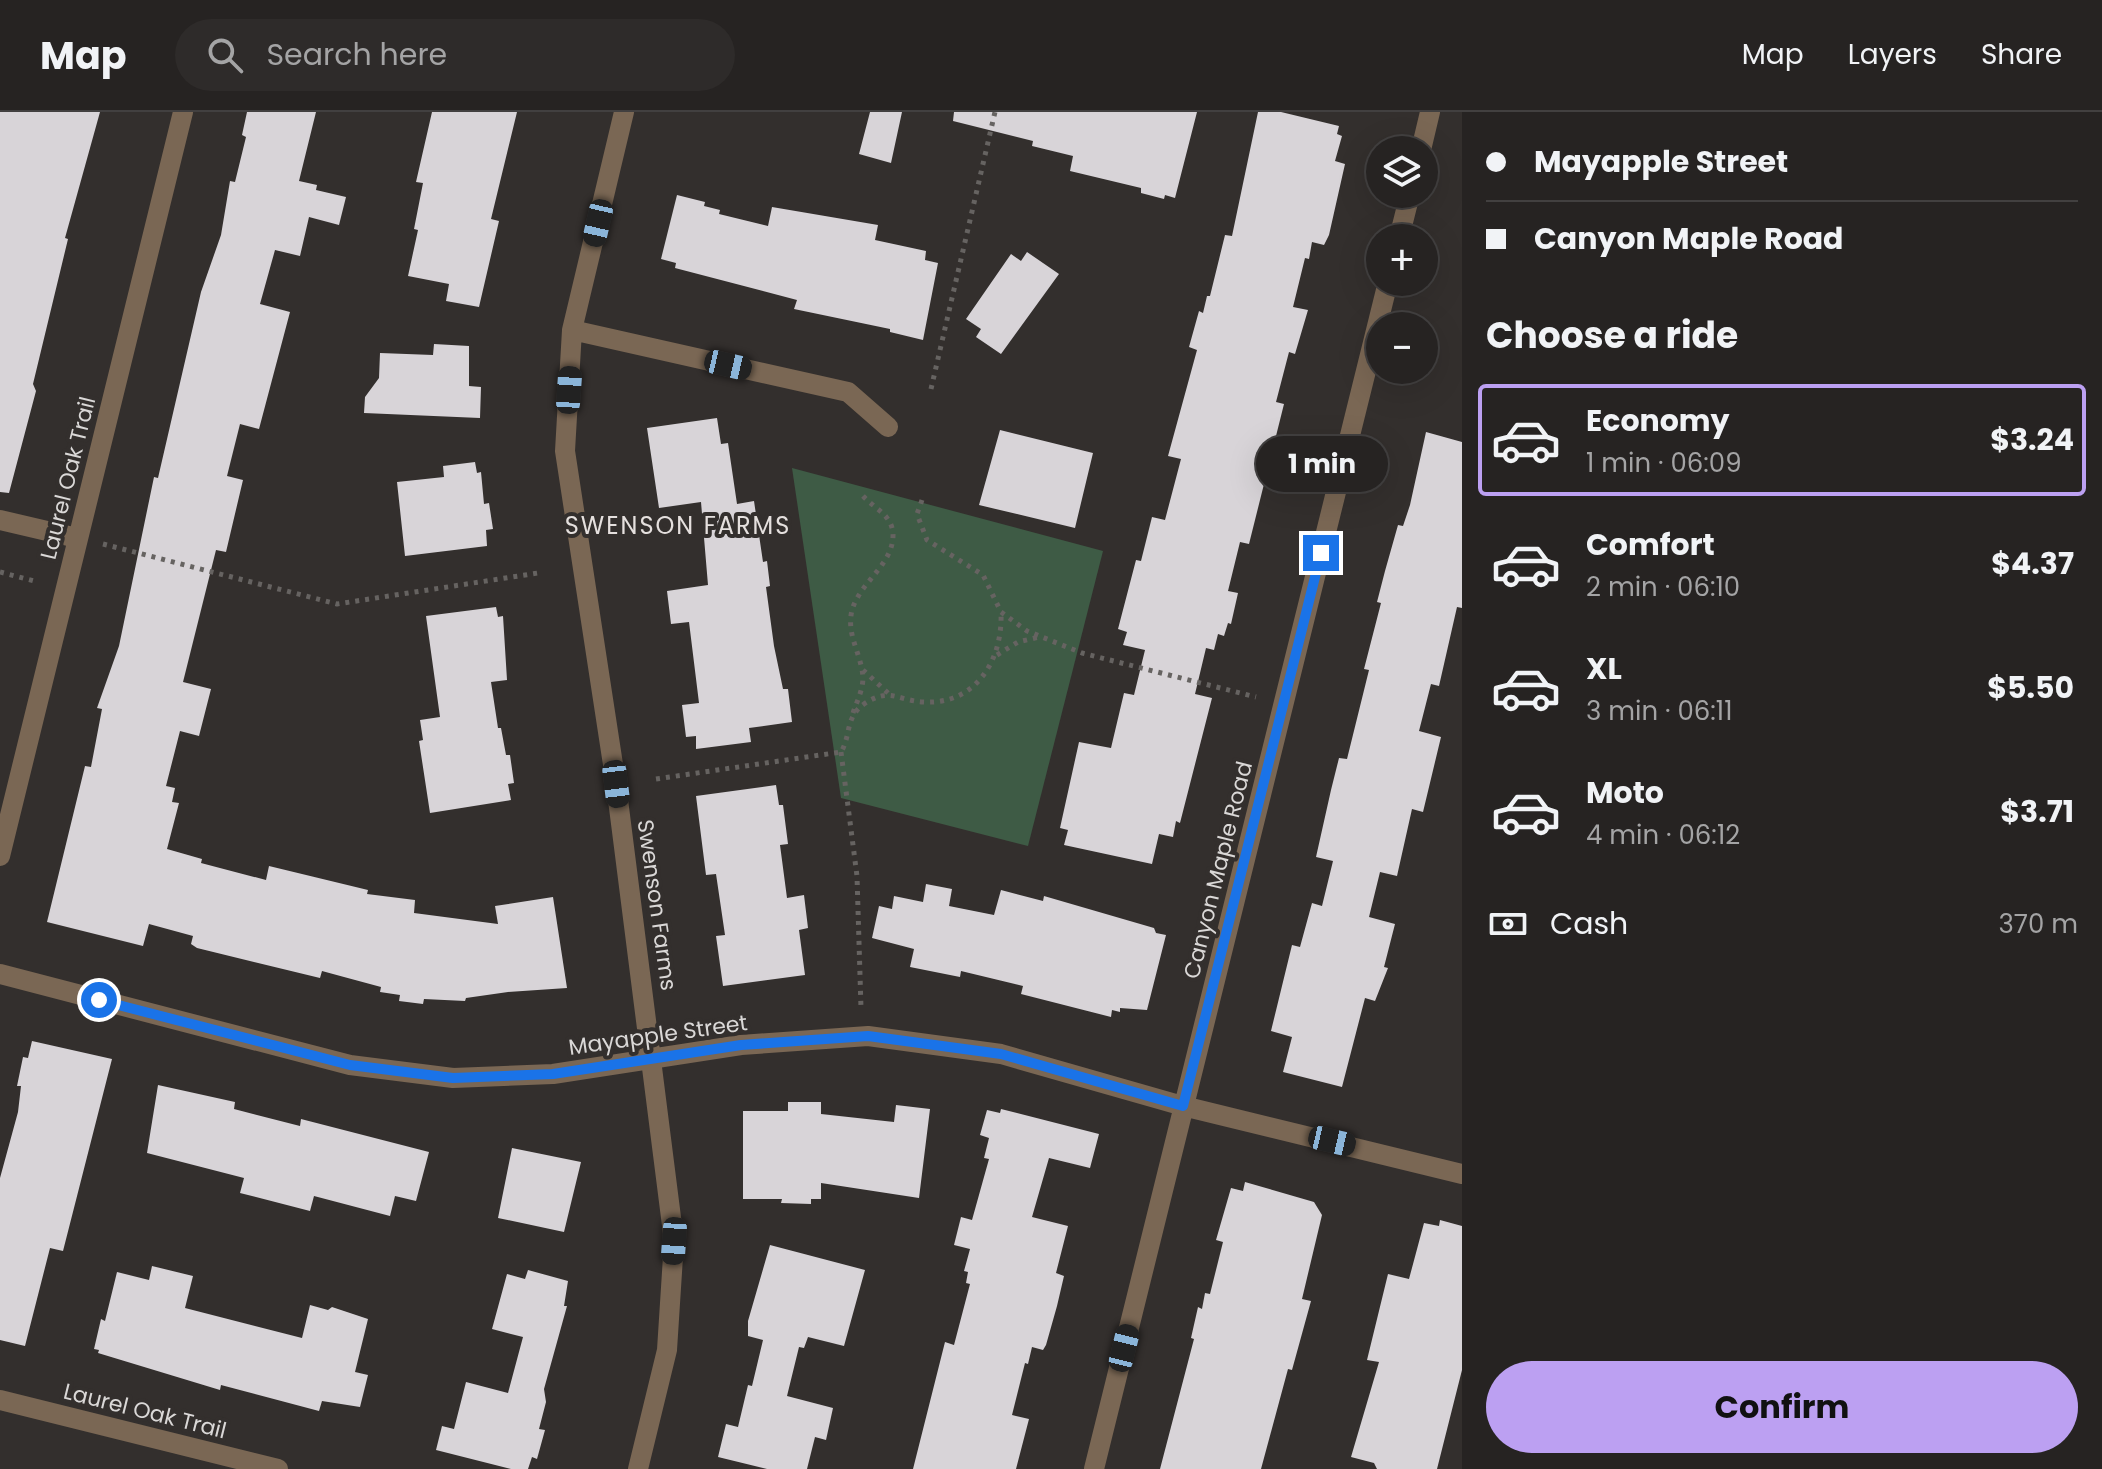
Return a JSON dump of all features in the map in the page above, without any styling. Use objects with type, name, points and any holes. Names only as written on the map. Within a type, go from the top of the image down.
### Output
[{"type":"street","name":"Laurel Oak Trail","points":[[0,856],[183,112]]},
{"type":"street","name":"Swenson Farms","points":[[624,112],[572,330],[565,451],[616,784],[674,1241],[667,1350],[638,1469]]},
{"type":"street","points":[[1424,136],[1430,112]]},
{"type":"street","name":"Canyon Maple Road","points":[[1094,1469],[1385,296]]},
{"type":"street","points":[[572,330],[848,392],[888,427]]},
{"type":"street","points":[[0,520],[77,538]]},
{"type":"street","name":"Mayapple Street","points":[[0,974],[350,1065],[453,1078],[553,1074],[741,1045],[868,1036],[1001,1054],[1183,1106],[1462,1174]]},
{"type":"street","name":"Laurel Oak Trail","points":[[0,1400],[278,1469]]},
{"type":"path","points":[[931,389],[995,112]]},
{"type":"path","points":[[861,1008],[857,876],[841,752],[862,686],[851,635],[852,609],[860,591],[888,556],[893,540],[890,522],[863,496]]},
{"type":"path","points":[[922,500],[917,514],[927,540],[983,575],[1001,612],[1012,623],[1082,653],[1256,697]]},
{"type":"path","points":[[103,544],[337,604],[538,573]]},
{"type":"path","points":[[0,572],[34,581]]},
{"type":"path","points":[[997,656],[1001,612]]},
{"type":"path","points":[[859,663],[889,693],[923,702],[948,700],[979,681],[997,656],[1018,642],[1041,637]]},
{"type":"path","points":[[852,714],[889,693]]},
{"type":"path","points":[[656,779],[841,752]]},
{"type":"green space","points":[[792,468],[1103,551],[1028,846],[841,798]]},
{"type":"building","points":[[0,112],[100,112],[65,238],[68,239],[33,384],[36,391],[9,493],[0,492]]},
{"type":"building","points":[[247,112],[316,112],[299,181],[317,185],[316,190],[346,197],[339,225],[309,217],[300,256],[275,250],[260,304],[290,312],[259,429],[240,424],[227,476],[243,480],[226,552],[216,550],[183,682],[211,689],[199,736],[180,731],[166,786],[175,788],[172,802],[179,803],[167,849],[202,859],[201,863],[266,880],[269,866],[368,890],[367,894],[415,900],[414,913],[498,924],[495,906],[553,897],[567,988],[508,992],[466,998],[465,1001],[424,999],[423,1004],[399,1001],[400,995],[380,992],[381,987],[322,971],[320,978],[197,948],[191,944],[193,936],[149,924],[143,946],[47,922],[85,766],[91,767],[102,709],[97,708],[119,646],[154,477],[158,478],[201,292],[221,235],[230,181],[235,182],[246,137],[242,135]]},
{"type":"building","points":[[432,112],[517,112],[491,219],[499,221],[479,307],[446,301],[449,284],[408,276],[418,230],[414,229],[423,183],[416,182]]},
{"type":"building","points":[[870,112],[902,112],[891,163],[859,154]]},
{"type":"building","points":[[954,112],[1197,112],[1175,198],[1165,195],[1164,199],[1141,193],[1141,188],[1070,171],[1073,156],[1032,146],[1033,141],[953,121]]},
{"type":"building","points":[[1258,112],[1281,112],[1339,126],[1337,134],[1342,136],[1335,161],[1345,164],[1329,235],[1324,245],[1312,242],[1309,259],[1305,258],[1293,307],[1308,310],[1295,354],[1289,352],[1276,402],[1284,404],[1249,544],[1240,542],[1228,591],[1238,593],[1231,624],[1228,623],[1224,636],[1218,634],[1214,650],[1206,648],[1195,694],[1212,698],[1180,823],[1176,821],[1173,837],[1159,834],[1152,864],[1064,845],[1068,830],[1060,828],[1079,742],[1111,748],[1124,693],[1134,695],[1145,650],[1123,645],[1127,632],[1118,629],[1136,560],[1141,561],[1152,517],[1165,520],[1181,459],[1168,456],[1197,350],[1189,347],[1199,311],[1203,313],[1207,296],[1210,296],[1225,235],[1232,236]]},
{"type":"building","points":[[677,195],[705,202],[704,206],[720,210],[719,214],[768,226],[772,207],[878,225],[875,240],[926,251],[925,260],[938,263],[923,340],[890,332],[890,329],[794,309],[797,300],[675,268],[676,263],[661,259]]},
{"type":"building","points":[[1027,252],[1059,274],[1001,354],[976,337],[981,329],[966,319],[1011,254],[1021,261]]},
{"type":"building","points":[[434,344],[469,346],[469,386],[481,387],[480,418],[364,413],[365,397],[379,378],[380,353],[433,355]]},
{"type":"building","points":[[717,418],[721,444],[728,443],[737,504],[754,501],[763,562],[767,561],[770,586],[766,587],[774,646],[783,689],[788,689],[792,722],[749,728],[751,742],[696,749],[696,736],[686,737],[682,705],[699,703],[689,622],[671,624],[667,591],[708,585],[701,502],[659,508],[647,428]]},
{"type":"building","points":[[1000,430],[1093,453],[1075,528],[979,505]]},
{"type":"building","points":[[1426,432],[1462,442],[1462,608],[1457,607],[1439,686],[1431,684],[1419,731],[1441,737],[1423,812],[1412,809],[1397,876],[1380,872],[1369,917],[1395,924],[1384,967],[1388,968],[1375,1001],[1365,998],[1342,1087],[1283,1072],[1292,1037],[1271,1031],[1292,945],[1300,947],[1312,903],[1322,906],[1333,861],[1316,857],[1339,758],[1347,759],[1369,670],[1364,669],[1381,603],[1377,602],[1398,525],[1403,526],[1410,505]]},
{"type":"building","points":[[475,462],[477,473],[481,472],[484,504],[489,503],[493,529],[486,530],[487,546],[405,556],[397,482],[444,477],[443,466]]},
{"type":"building","points":[[496,607],[498,617],[503,616],[507,680],[491,682],[498,728],[501,728],[506,755],[510,755],[514,783],[508,784],[511,800],[430,813],[419,741],[423,740],[420,720],[440,717],[426,616]]},
{"type":"building","points":[[776,785],[779,805],[783,805],[788,844],[780,845],[787,898],[804,895],[808,928],[799,930],[805,975],[723,986],[716,936],[725,935],[716,874],[706,875],[696,796]]},
{"type":"building","points":[[926,884],[952,889],[949,906],[994,915],[1001,890],[1043,901],[1044,896],[1154,928],[1156,933],[1166,935],[1147,1010],[1120,1008],[1120,1012],[1112,1010],[1111,1017],[1021,994],[1023,986],[961,971],[960,977],[910,967],[914,949],[872,938],[879,906],[892,909],[894,896],[923,902]]},
{"type":"building","points":[[32,1041],[112,1059],[63,1251],[50,1248],[25,1346],[0,1340],[0,1178],[18,1112],[21,1086],[17,1086],[23,1057],[28,1058]]},
{"type":"building","points":[[158,1085],[235,1102],[234,1109],[300,1126],[301,1119],[429,1152],[416,1201],[395,1196],[390,1216],[314,1196],[310,1211],[240,1193],[244,1178],[147,1153]]},
{"type":"building","points":[[788,1102],[821,1102],[821,1114],[894,1122],[896,1105],[930,1109],[919,1198],[821,1183],[821,1199],[811,1199],[811,1204],[781,1203],[782,1199],[743,1199],[743,1111],[788,1111]]},
{"type":"building","points":[[1001,1109],[1099,1134],[1090,1168],[1049,1158],[1032,1217],[1068,1226],[1056,1273],[1064,1276],[1057,1306],[1046,1345],[1043,1350],[1032,1347],[1028,1364],[1025,1363],[1012,1415],[1029,1419],[1016,1469],[913,1469],[945,1342],[954,1345],[970,1284],[966,1283],[968,1272],[964,1271],[970,1249],[954,1245],[961,1217],[972,1220],[989,1159],[984,1158],[989,1138],[980,1135],[987,1110],[1000,1113]]},
{"type":"building","points":[[512,1148],[581,1162],[564,1232],[498,1218]]},
{"type":"building","points":[[1245,1182],[1314,1202],[1322,1215],[1302,1299],[1311,1301],[1292,1370],[1288,1369],[1261,1469],[1160,1469],[1194,1339],[1191,1338],[1198,1307],[1202,1309],[1205,1293],[1210,1294],[1223,1242],[1216,1240],[1231,1188],[1243,1191]]},
{"type":"building","points":[[1440,1220],[1462,1226],[1462,1370],[1437,1469],[1377,1469],[1374,1463],[1351,1457],[1379,1362],[1367,1360],[1388,1274],[1409,1279],[1424,1223],[1439,1226]]},
{"type":"building","points":[[770,1245],[865,1270],[844,1346],[808,1337],[804,1348],[799,1347],[787,1396],[833,1408],[826,1440],[815,1437],[807,1469],[767,1469],[718,1457],[726,1424],[738,1427],[748,1385],[752,1386],[763,1340],[748,1336],[748,1321]]},
{"type":"building","points":[[152,1266],[193,1276],[185,1308],[302,1338],[310,1305],[328,1310],[332,1307],[368,1319],[355,1372],[368,1375],[360,1407],[322,1401],[319,1411],[221,1385],[220,1390],[98,1353],[99,1350],[94,1349],[101,1319],[105,1321],[117,1272],[149,1280]]},
{"type":"building","points":[[528,1270],[568,1281],[564,1306],[567,1306],[544,1389],[546,1402],[539,1429],[545,1430],[537,1459],[532,1457],[528,1469],[511,1469],[436,1450],[442,1426],[454,1429],[466,1382],[508,1393],[523,1337],[492,1329],[507,1274],[525,1279]]},
{"type":"district","name":"SWENSON FARMS","points":[[678,525]]},
{"type":"route","points":[[99,1000],[350,1065],[453,1078],[553,1074],[741,1045],[868,1036],[1001,1054],[1183,1106],[1321,553]]}]
